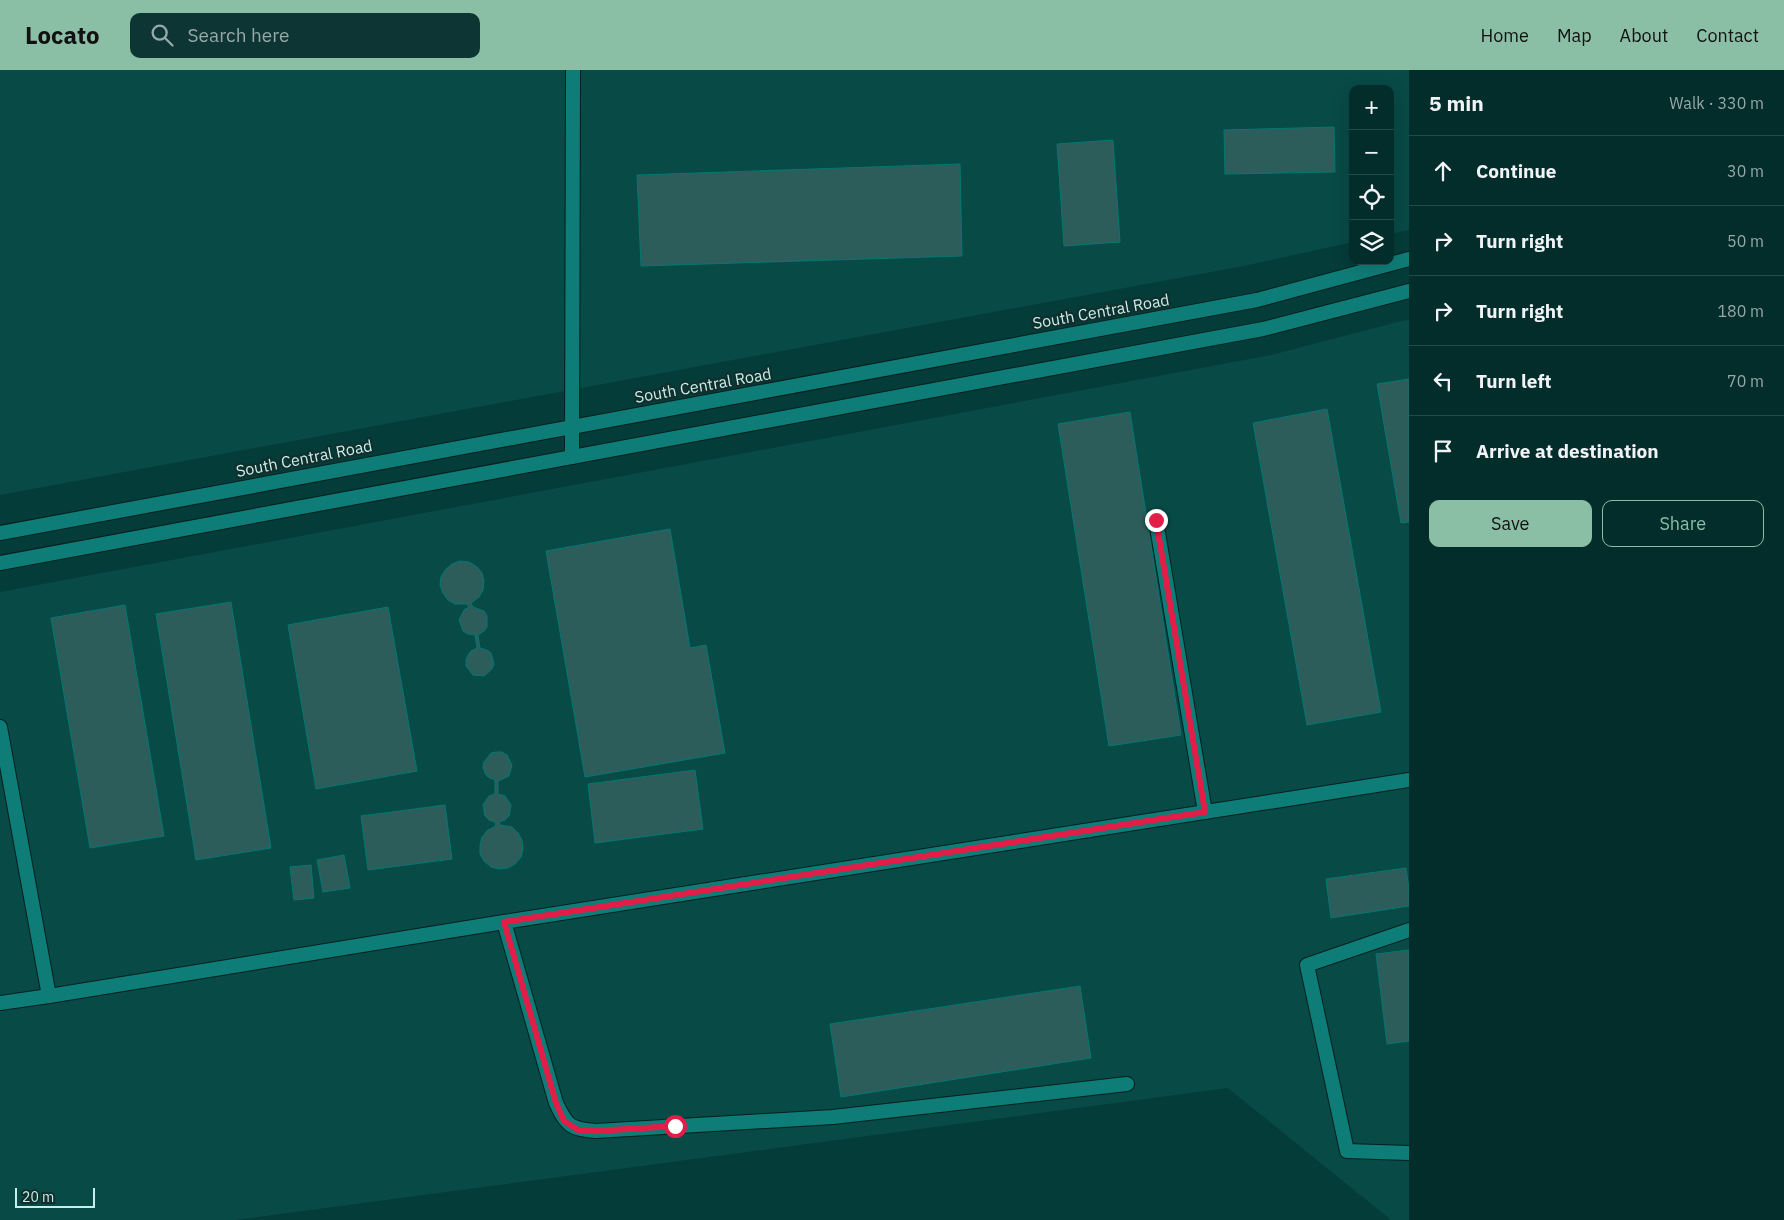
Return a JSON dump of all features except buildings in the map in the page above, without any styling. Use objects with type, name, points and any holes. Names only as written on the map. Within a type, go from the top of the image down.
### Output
[{"type":"street","points":[[572,457],[573,70]]},
{"type":"street","name":"South Central Road","points":[[0,533],[1257,300],[1409,259]]},
{"type":"street","points":[[0,563],[1263,329],[1409,291]]},
{"type":"street","points":[[1156,520],[1205,812]]},
{"type":"street","points":[[0,727],[49,996]]},
{"type":"street","points":[[0,1003],[1409,780]]},
{"type":"street","points":[[504,922],[556,1103],[564,1121],[578,1130],[596,1131],[833,1117],[1127,1084]]},
{"type":"street","points":[[1409,930],[1307,965],[1347,1151],[1409,1153]]},
{"type":"shaded area","points":[[0,70],[1409,70],[1409,230],[1394,233],[1394,85],[1349,85],[1349,243],[1244,266],[0,495]]},
{"type":"shaded area","points":[[1409,319],[1409,1220],[1391,1220],[1228,1088],[235,1220],[0,1220],[0,592],[1271,355]]},
{"type":"route","points":[[675,1126],[596,1131],[578,1130],[564,1121],[556,1103],[504,922],[1205,812],[1156,520]]}]
